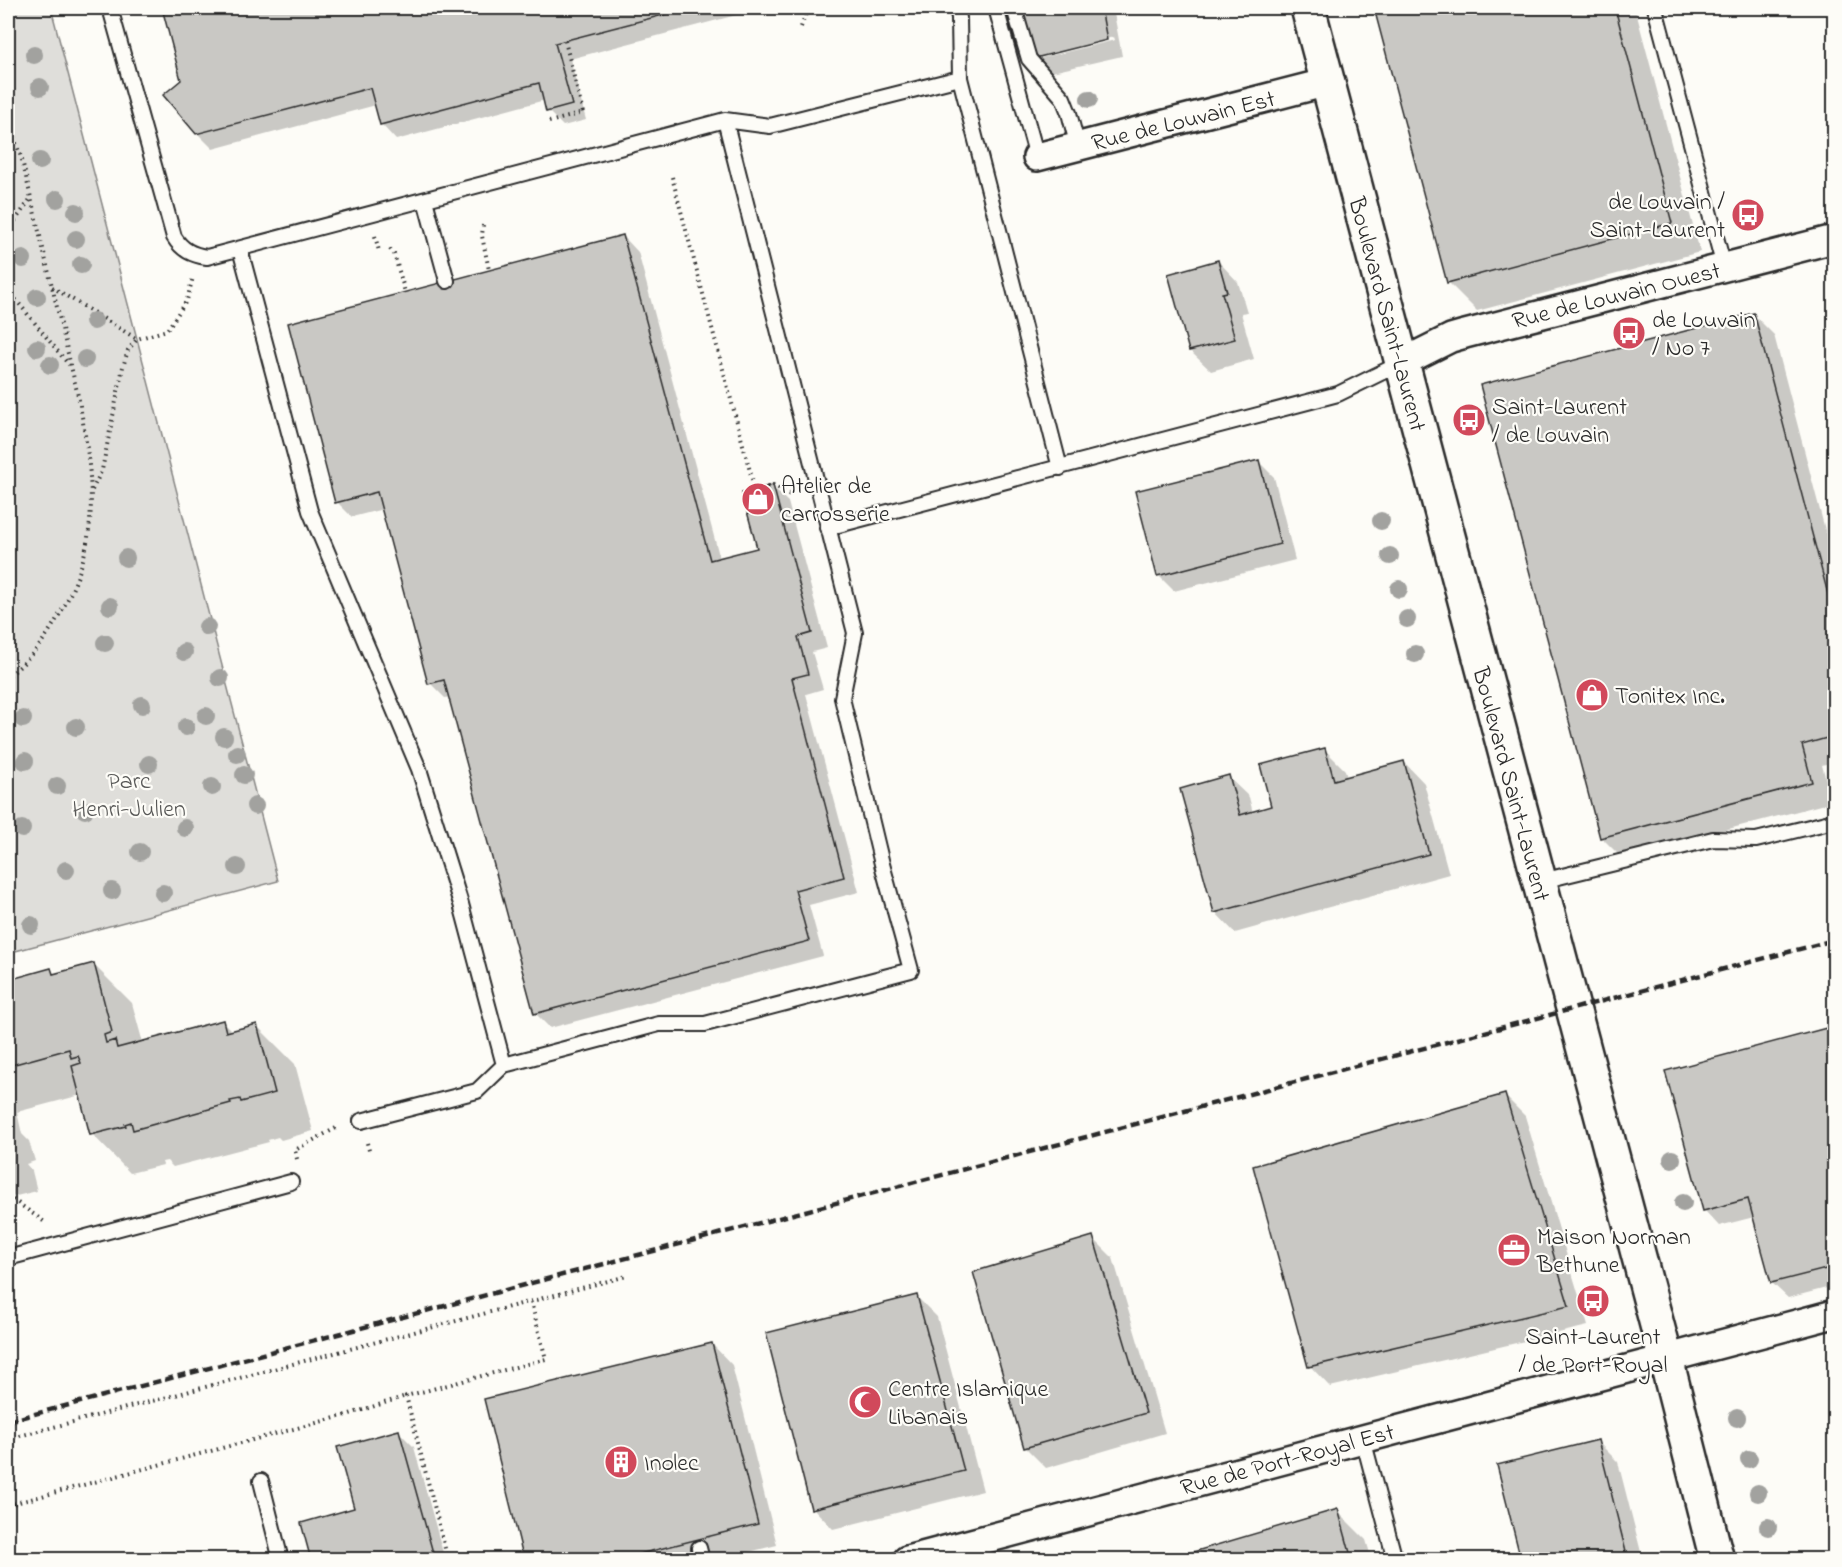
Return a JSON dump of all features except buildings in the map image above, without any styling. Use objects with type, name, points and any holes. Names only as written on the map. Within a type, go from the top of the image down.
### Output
[{"type":"main road","name":"Boulevard Saint-Laurent","points":[[1308,8],[1666,1359],[1717,1560]]},
{"type":"street","name":"Rue de Louvain Est","points":[[1038,157],[1328,82]]},
{"type":"street","name":"Rue de Louvain Ouest","points":[[1401,363],[1451,338],[1834,239]]},
{"type":"street","name":"Rue de Port-Royal Est","points":[[907,1560],[1834,1314]]},
{"type":"lane","points":[[110,8],[174,237],[184,250],[199,256],[215,256],[724,120],[770,126],[960,78]]},
{"type":"lane","points":[[957,8],[960,78],[1060,468]]},
{"type":"lane","points":[[996,8],[1038,157]]},
{"type":"lane","points":[[1014,8],[1029,59],[1063,98],[1070,113],[1078,147]]},
{"type":"lane","points":[[1655,8],[1724,267]]},
{"type":"lane","points":[[361,1121],[477,1091],[504,1065],[659,1024],[705,1024],[911,970],[882,864],[842,698],[855,633],[724,120]]},
{"type":"lane","points":[[426,200],[447,281]]},
{"type":"lane","points":[[240,249],[310,511],[419,768],[461,904],[504,1065]]},
{"type":"lane","points":[[827,528],[1338,394],[1401,363]]},
{"type":"lane","points":[[1538,882],[1713,839],[1756,840],[1834,821]]},
{"type":"lane","points":[[8,1258],[291,1182]]},
{"type":"lane","points":[[1363,1439],[1395,1560]]},
{"type":"lane","points":[[261,1481],[281,1560]]},
{"type":"path","points":[[801,27],[808,8]]},
{"type":"path","points":[[549,122],[583,113],[565,41]]},
{"type":"path","points":[[8,120],[22,160],[71,368],[86,435],[92,491],[92,513],[84,559],[71,595],[44,640],[30,657],[8,676]]},
{"type":"path","points":[[672,177],[755,490],[773,485],[790,495]]},
{"type":"path","points":[[8,231],[31,198]]},
{"type":"path","points":[[483,225],[482,236],[489,270]]},
{"type":"path","points":[[390,249],[394,254],[405,292]]},
{"type":"path","points":[[52,287],[137,339]]},
{"type":"path","points":[[8,290],[71,368]]},
{"type":"path","points":[[92,491],[102,470],[128,350],[137,339],[167,330],[187,300]]},
{"type":"path","points":[[295,1150],[343,1125]]},
{"type":"path","points":[[8,1196],[48,1224]]},
{"type":"path","points":[[8,1439],[627,1276]]},
{"type":"path","points":[[8,1505],[546,1359],[531,1302]]},
{"type":"path","points":[[406,1396],[448,1560]]},
{"type":"green space","name":"Parc Henri-Julien","points":[[8,8],[51,8],[278,881],[8,953]]},
{"type":"railway","points":[[8,1421],[1834,940]]},
{"type":"place","name":"de Louvain / Saint-Laurent","points":[[1748,215]]},
{"type":"place","name":"de Louvain / No 7","points":[[1629,333]]},
{"type":"place","name":"Saint-Laurent / de Louvain","points":[[1469,420]]},
{"type":"place","name":"Atelier de carrosserie","points":[[758,499]]},
{"type":"place","name":"Tonitex Inc.","points":[[1592,695]]},
{"type":"place","name":"Maison Norman Bethune","points":[[1514,1250]]},
{"type":"place","name":"Saint-Laurent / de Port-Royal","points":[[1593,1301]]},
{"type":"place","name":"Centre Islamique Libanais","points":[[865,1402]]},
{"type":"place","name":"Inolec","points":[[621,1462]]}]
